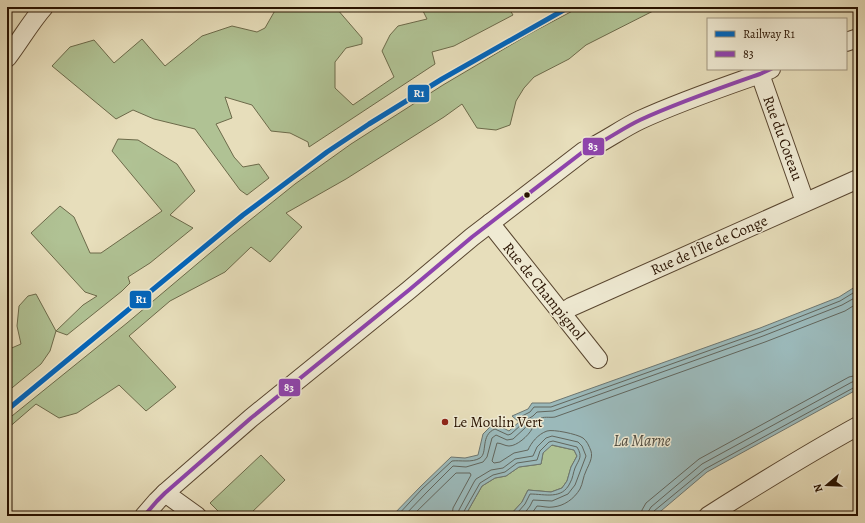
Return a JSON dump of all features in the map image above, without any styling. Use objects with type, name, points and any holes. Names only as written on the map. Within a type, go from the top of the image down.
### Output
[{"type":"street","points":[[7,58],[31,22],[44,7]]},
{"type":"street","points":[[847,42],[858,38]]},
{"type":"street","points":[[144,516],[157,500],[251,418],[472,237],[584,151],[641,120],[673,106],[765,71]]},
{"type":"street","name":"Rue du Coteau","points":[[765,71],[805,202]]},
{"type":"street","name":"Rue de l'Île de Conge","points":[[562,313],[571,307],[858,179]]},
{"type":"street","name":"Rue de Champignol","points":[[490,223],[598,359]]},
{"type":"street","points":[[708,516],[788,466],[858,426]]},
{"type":"street","points":[[165,493],[197,516]]},
{"type":"green space","points":[[277,7],[337,7],[337,9],[362,38],[362,44],[346,48],[335,62],[335,88],[353,105],[394,77],[382,51],[390,35],[398,26],[427,19],[421,7],[508,7],[513,15],[454,46],[432,52],[435,64],[309,147],[308,142],[290,133],[271,131],[252,105],[225,97],[232,118],[216,124],[234,157],[243,167],[259,164],[269,178],[247,195],[240,190],[195,129],[154,119],[133,110],[116,119],[52,66],[70,47],[94,40],[114,63],[142,39],[165,66],[202,36],[232,26],[257,32],[265,28]]},
{"type":"green space","points":[[580,7],[661,7],[586,45],[569,59],[534,77],[524,88],[516,101],[510,125],[496,130],[477,128],[462,104],[346,179],[286,213],[302,227],[270,262],[251,247],[225,272],[170,301],[129,336],[176,387],[146,411],[119,385],[77,413],[59,418],[36,404],[7,429],[7,420],[295,184],[351,144],[443,85],[531,33]]},
{"type":"green space","points":[[118,139],[138,140],[177,164],[195,191],[170,215],[193,228],[150,263],[128,277],[130,283],[122,291],[67,335],[56,331],[83,305],[97,296],[85,292],[31,233],[60,206],[74,217],[90,253],[101,253],[162,211],[112,151]]},
{"type":"green space","points":[[36,294],[56,331],[50,351],[41,364],[7,392],[7,350],[21,344],[17,326],[19,306],[28,296]]},
{"type":"green space","points":[[551,445],[574,450],[577,456],[571,467],[567,481],[562,488],[551,492],[528,490],[522,502],[512,513],[519,516],[465,516],[482,486],[495,478],[506,476],[519,467],[541,464],[543,453]]},
{"type":"green space","points":[[261,455],[285,480],[248,516],[223,516],[210,503]]},
{"type":"water","name":"La Marne","points":[[858,285],[858,389],[707,472],[655,516],[519,516],[512,513],[522,502],[528,490],[551,492],[562,488],[567,481],[571,467],[577,456],[574,450],[552,445],[543,453],[541,464],[519,467],[506,476],[495,478],[482,486],[465,516],[392,516],[451,457],[465,458],[478,455],[483,434],[494,423],[509,431],[519,422],[512,416],[528,409],[532,403],[550,403],[760,328],[839,297]]},
{"type":"rail line","name":"R1","points":[[7,410],[243,215],[327,152],[442,79],[569,7]]},
{"type":"transit line","name":"83","points":[[144,516],[165,493],[251,418],[472,237],[584,151],[655,113],[769,70]]},
{"type":"place","name":"Le Moulin Vert","points":[[445,422]]}]
